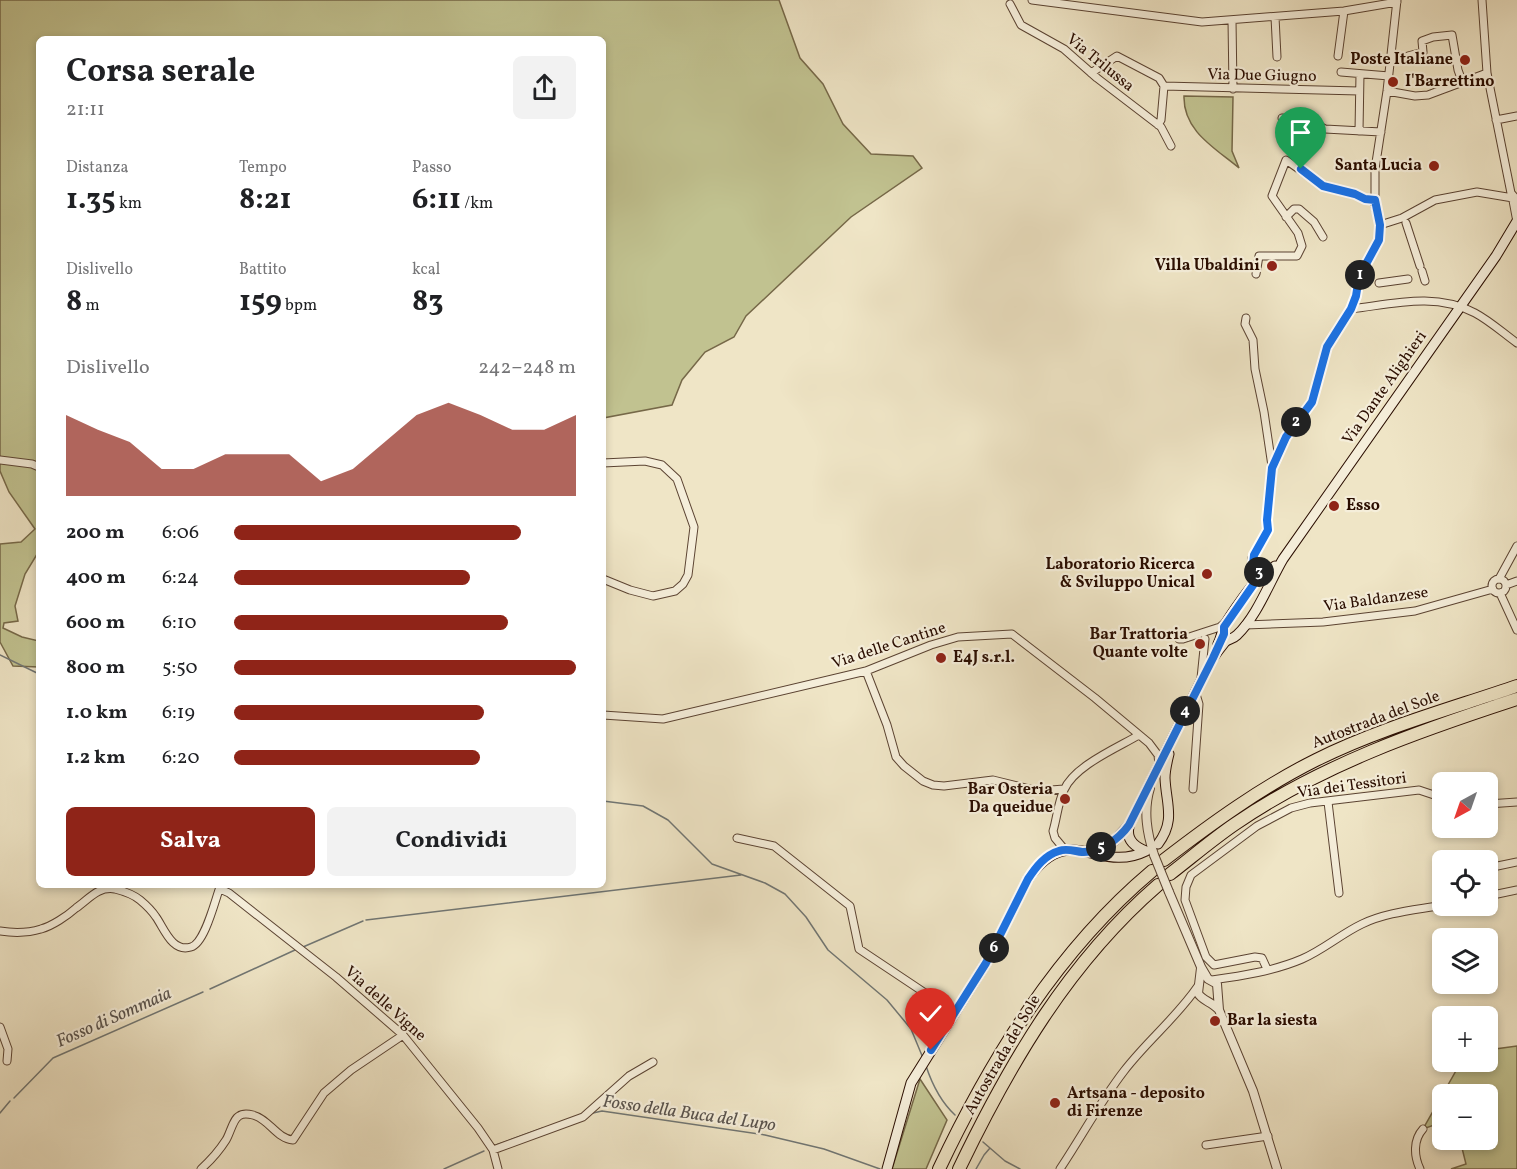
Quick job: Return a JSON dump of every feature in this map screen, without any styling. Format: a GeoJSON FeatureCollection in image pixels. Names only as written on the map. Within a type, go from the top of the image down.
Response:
{"type":"FeatureCollection","features":[{"type":"Feature","properties":{"kind":"highway","name":"Autostrada del Sole"},"geometry":{"type":"LineString","coordinates":[[1155,855],[1317,760],[1396,727],[1517,686]]}},
{"type":"Feature","properties":{"kind":"highway","name":"Autostrada del Sole"},"geometry":{"type":"LineString","coordinates":[[1170,874],[1235,824],[1315,777],[1393,742],[1487,708],[1517,700]]}},
{"type":"Feature","properties":{"kind":"highway","name":"Autostrada del Sole"},"geometry":{"type":"LineString","coordinates":[[939,1169],[967,1111],[1031,1006],[1096,926],[1152,871]]}},
{"type":"Feature","properties":{"kind":"highway","name":"Autostrada del Sole"},"geometry":{"type":"LineString","coordinates":[[959,1169],[981,1124],[1041,1017],[1069,978],[1158,885]]}},
{"type":"Feature","properties":{"kind":"main road","name":"Via Dante Alighieri"},"geometry":{"type":"LineString","coordinates":[[1157,770],[1214,656],[1228,636],[1237,635],[1244,626],[1268,589],[1279,562],[1514,231],[1517,221]]}},
{"type":"Feature","properties":{"kind":"main road","name":"Via Dante Alighieri"},"geometry":{"type":"LineString","coordinates":[[1228,636],[1223,628],[1229,618],[1256,581],[1279,562]]}},
{"type":"Feature","properties":{"kind":"main road"},"geometry":{"type":"LineString","coordinates":[[1261,579],[1266,582],[1268,589]]}},
{"type":"Feature","properties":{"kind":"main road"},"geometry":{"type":"LineString","coordinates":[[1158,844],[1169,822],[1165,777],[1172,741]]}},
{"type":"Feature","properties":{"kind":"main road"},"geometry":{"type":"LineString","coordinates":[[1085,852],[1114,841],[1129,825],[1157,770]]}},
{"type":"Feature","properties":{"kind":"main road"},"geometry":{"type":"LineString","coordinates":[[1129,825],[1128,838],[1135,846],[1155,855]]}},
{"type":"Feature","properties":{"kind":"main road"},"geometry":{"type":"LineString","coordinates":[[887,1169],[906,1095],[917,1073],[986,963],[1028,879],[1036,868],[1049,855],[1065,850],[1127,857],[1155,855]]}},
{"type":"Feature","properties":{"kind":"street"},"geometry":{"type":"LineString","coordinates":[[1032,0],[1202,22],[1344,11],[1397,1],[1376,170],[1375,200],[1380,225],[1379,240],[1359,277],[1351,309],[1327,347],[1312,402],[1286,437],[1272,468]]}},
{"type":"Feature","properties":{"kind":"street"},"geometry":{"type":"LineString","coordinates":[[1482,0],[1487,73],[1514,195],[1517,221]]}},
{"type":"Feature","properties":{"kind":"street","name":"Via Trilussa"},"geometry":{"type":"LineString","coordinates":[[1010,4],[1021,25],[1064,49],[1158,125],[1171,146]]}},
{"type":"Feature","properties":{"kind":"street"},"geometry":{"type":"LineString","coordinates":[[1338,56],[1344,11]]}},
{"type":"Feature","properties":{"kind":"street"},"geometry":{"type":"LineString","coordinates":[[1275,17],[1277,57]]}},
{"type":"Feature","properties":{"kind":"street"},"geometry":{"type":"LineString","coordinates":[[1232,20],[1233,89]]}},
{"type":"Feature","properties":{"kind":"street"},"geometry":{"type":"LineString","coordinates":[[1408,56],[1423,52],[1422,41],[1433,37],[1452,36],[1462,81]]}},
{"type":"Feature","properties":{"kind":"street"},"geometry":{"type":"LineString","coordinates":[[1091,73],[1117,56],[1159,78],[1164,86],[1161,120],[1158,125]]}},
{"type":"Feature","properties":{"kind":"street"},"geometry":{"type":"LineString","coordinates":[[1341,72],[1389,76]]}},
{"type":"Feature","properties":{"kind":"street"},"geometry":{"type":"LineString","coordinates":[[1387,91],[1415,96],[1428,95],[1487,73]]}},
{"type":"Feature","properties":{"kind":"street"},"geometry":{"type":"LineString","coordinates":[[1359,131],[1360,74]]}},
{"type":"Feature","properties":{"kind":"street","name":"Via Due Giugno"},"geometry":{"type":"LineString","coordinates":[[1164,86],[1359,91]]}},
{"type":"Feature","properties":{"kind":"street"},"geometry":{"type":"LineString","coordinates":[[1496,120],[1517,116]]}},
{"type":"Feature","properties":{"kind":"street"},"geometry":{"type":"LineString","coordinates":[[1282,118],[1312,122],[1326,129],[1381,132]]}},
{"type":"Feature","properties":{"kind":"street"},"geometry":{"type":"LineString","coordinates":[[1256,274],[1259,256],[1297,256],[1301,251],[1302,241],[1272,196],[1286,160],[1323,186],[1375,200]]}},
{"type":"Feature","properties":{"kind":"street"},"geometry":{"type":"LineString","coordinates":[[1380,225],[1405,219],[1435,200],[1477,192],[1514,195]]}},
{"type":"Feature","properties":{"kind":"street"},"geometry":{"type":"LineString","coordinates":[[1286,216],[1299,208],[1314,222],[1323,237]]}},
{"type":"Feature","properties":{"kind":"street"},"geometry":{"type":"LineString","coordinates":[[1405,219],[1425,281]]}},
{"type":"Feature","properties":{"kind":"street"},"geometry":{"type":"LineString","coordinates":[[1379,284],[1410,280]]}},
{"type":"Feature","properties":{"kind":"street"},"geometry":{"type":"LineString","coordinates":[[1351,309],[1429,300],[1474,313],[1517,343]]}},
{"type":"Feature","properties":{"kind":"street"},"geometry":{"type":"LineString","coordinates":[[1246,318],[1245,324],[1252,340],[1255,369],[1268,429],[1272,468],[1268,530],[1252,558],[1261,579]]}},
{"type":"Feature","properties":{"kind":"street"},"geometry":{"type":"LineString","coordinates":[[0,460],[36,466]]}},
{"type":"Feature","properties":{"kind":"street"},"geometry":{"type":"LineString","coordinates":[[606,463],[645,461],[662,465],[677,479],[694,527],[688,575],[675,591],[653,596],[606,580]]}},
{"type":"Feature","properties":{"kind":"street"},"geometry":{"type":"LineString","coordinates":[[1517,546],[1499,579],[1493,582],[1517,630]]}},
{"type":"Feature","properties":{"kind":"street"},"geometry":{"type":"LineString","coordinates":[[1257,570],[1279,562]]}},
{"type":"Feature","properties":{"kind":"street"},"geometry":{"type":"LineString","coordinates":[[1499,579],[1503,580],[1506,585]]}},
{"type":"Feature","properties":{"kind":"street"},"geometry":{"type":"LineString","coordinates":[[1497,591],[1505,590],[1506,585],[1517,581]]}},
{"type":"Feature","properties":{"kind":"street","name":"Via Baldanzese"},"geometry":{"type":"LineString","coordinates":[[1244,626],[1323,622],[1415,611],[1497,591]]}},
{"type":"Feature","properties":{"kind":"street"},"geometry":{"type":"LineString","coordinates":[[1253,613],[1260,624]]}},
{"type":"Feature","properties":{"kind":"street"},"geometry":{"type":"LineString","coordinates":[[1179,639],[1220,627],[1229,618]]}},
{"type":"Feature","properties":{"kind":"street"},"geometry":{"type":"LineString","coordinates":[[1199,633],[1228,636]]}},
{"type":"Feature","properties":{"kind":"street"},"geometry":{"type":"LineString","coordinates":[[1199,633],[1214,650],[1214,656]]}},
{"type":"Feature","properties":{"kind":"street","name":"Via delle Cantine"},"geometry":{"type":"LineString","coordinates":[[606,715],[663,719],[866,671],[931,645],[958,637],[1012,634],[1149,743],[1158,755],[1157,770]]}},
{"type":"Feature","properties":{"kind":"street"},"geometry":{"type":"LineString","coordinates":[[1200,680],[1205,639]]}},
{"type":"Feature","properties":{"kind":"street"},"geometry":{"type":"LineString","coordinates":[[866,671],[887,725],[896,757],[923,781],[944,786],[993,780],[1038,791],[1064,789]]}},
{"type":"Feature","properties":{"kind":"street"},"geometry":{"type":"LineString","coordinates":[[1193,789],[1199,704],[1195,691]]}},
{"type":"Feature","properties":{"kind":"street"},"geometry":{"type":"LineString","coordinates":[[1065,850],[1055,838],[1053,831],[1064,789],[1082,769],[1139,735]]}},
{"type":"Feature","properties":{"kind":"street"},"geometry":{"type":"LineString","coordinates":[[1149,743],[1161,746],[1172,741]]}},
{"type":"Feature","properties":{"kind":"street","name":"Via Dante Alighieri"},"geometry":{"type":"LineString","coordinates":[[1157,770],[1148,794],[1146,824],[1169,892],[1201,967],[1210,979]]}},
{"type":"Feature","properties":{"kind":"street","name":"Via dei Tessitori"},"geometry":{"type":"LineString","coordinates":[[1267,969],[1262,958],[1255,957],[1214,965],[1206,957],[1185,900],[1187,882],[1191,875],[1270,817],[1291,808],[1419,790],[1432,794]]}},
{"type":"Feature","properties":{"kind":"street"},"geometry":{"type":"LineString","coordinates":[[1328,802],[1340,893]]}},
{"type":"Feature","properties":{"kind":"street"},"geometry":{"type":"LineString","coordinates":[[1498,803],[1517,802]]}},
{"type":"Feature","properties":{"kind":"street"},"geometry":{"type":"LineString","coordinates":[[737,838],[774,846],[850,906],[859,949],[955,1013]]}},
{"type":"Feature","properties":{"kind":"street"},"geometry":{"type":"LineString","coordinates":[[1498,866],[1517,862]]}},
{"type":"Feature","properties":{"kind":"street"},"geometry":{"type":"LineString","coordinates":[[0,931],[9,933],[42,929],[75,909],[99,890],[109,888],[138,898],[156,917],[169,939],[178,946],[188,948],[197,944],[206,928],[220,888]]}},
{"type":"Feature","properties":{"kind":"street","name":"Via delle Vigne"},"geometry":{"type":"LineString","coordinates":[[222,888],[289,939],[403,1035],[465,1110],[493,1150],[498,1169]]}},
{"type":"Feature","properties":{"kind":"street"},"geometry":{"type":"LineString","coordinates":[[1498,894],[1517,890]]}},
{"type":"Feature","properties":{"kind":"street"},"geometry":{"type":"LineString","coordinates":[[1060,1169],[1124,1071],[1185,1003],[1198,984],[1210,979],[1230,978],[1302,959],[1363,923],[1432,906]]}},
{"type":"Feature","properties":{"kind":"street"},"geometry":{"type":"LineString","coordinates":[[1201,967],[1198,984],[1199,996],[1209,1000],[1219,1010]]}},
{"type":"Feature","properties":{"kind":"street"},"geometry":{"type":"LineString","coordinates":[[1209,1000],[1230,978]]}},
{"type":"Feature","properties":{"kind":"street"},"geometry":{"type":"LineString","coordinates":[[1210,979],[1217,984],[1219,1010],[1253,1091],[1277,1169]]}},
{"type":"Feature","properties":{"kind":"street"},"geometry":{"type":"LineString","coordinates":[[0,1027],[8,1049],[7,1061]]}},
{"type":"Feature","properties":{"kind":"street"},"geometry":{"type":"LineString","coordinates":[[201,1169],[216,1154],[226,1140],[237,1116],[242,1114],[252,1114],[261,1118],[286,1139],[293,1140],[324,1093],[351,1070],[403,1035]]}},
{"type":"Feature","properties":{"kind":"street"},"geometry":{"type":"LineString","coordinates":[[493,1150],[583,1117],[629,1076],[653,1062]]}},
{"type":"Feature","properties":{"kind":"street"},"geometry":{"type":"LineString","coordinates":[[1420,1169],[1416,1160],[1416,1144],[1423,1129]]}},
{"type":"Feature","properties":{"kind":"street"},"geometry":{"type":"LineString","coordinates":[[1206,1145],[1268,1136]]}},
{"type":"Feature","properties":{"kind":"green space"},"geometry":{"type":"Polygon","coordinates":[[[0,0],[779,0],[800,58],[823,84],[843,124],[871,154],[913,156],[922,168],[851,217],[746,316],[734,337],[705,352],[682,380],[672,405],[606,417],[606,36],[36,36],[36,556],[25,574],[15,606],[18,621],[4,623],[3,628],[22,637],[36,640],[36,667],[13,666],[0,642],[0,544],[21,542],[35,529],[9,492],[0,471],[0,0]]]}},
{"type":"Feature","properties":{"kind":"green space"},"geometry":{"type":"Polygon","coordinates":[[[1184,96],[1233,97],[1232,151],[1239,168],[1211,146],[1195,129],[1185,108],[1184,96]]]}},
{"type":"Feature","properties":{"kind":"green space"},"geometry":{"type":"Polygon","coordinates":[[[1517,1046],[1517,1169],[1451,1169],[1466,1164],[1462,1150],[1498,1150],[1498,1084],[1449,1084],[1455,1072],[1498,1072],[1498,1049],[1517,1046]]]}},
{"type":"Feature","properties":{"kind":"green space"},"geometry":{"type":"Polygon","coordinates":[[[920,1079],[947,1120],[926,1169],[892,1169],[920,1079]]]}},
{"type":"Feature","properties":{"kind":"green space"},"geometry":{"type":"Polygon","coordinates":[[[1432,1113],[1432,1126],[1423,1129],[1432,1113]]]}},
{"type":"Feature","properties":{"kind":"waterway"},"geometry":{"type":"LineString","coordinates":[[0,655],[36,673]]}},
{"type":"Feature","properties":{"kind":"waterway"},"geometry":{"type":"LineString","coordinates":[[606,801],[643,806],[668,820],[712,864],[765,883],[785,894],[806,917],[828,950],[887,1000],[911,1029],[923,1058]]}},
{"type":"Feature","properties":{"kind":"waterway","name":"Fosso di Sommaia"},"geometry":{"type":"LineString","coordinates":[[366,920],[741,875]]}},
{"type":"Feature","properties":{"kind":"waterway","name":"Fosso di Sommaia"},"geometry":{"type":"LineString","coordinates":[[303,947],[363,921]]}},
{"type":"Feature","properties":{"kind":"waterway","name":"Fosso di Sommaia"},"geometry":{"type":"LineString","coordinates":[[210,989],[295,950]]}},
{"type":"Feature","properties":{"kind":"waterway","name":"Fosso di Sommaia"},"geometry":{"type":"LineString","coordinates":[[14,1098],[53,1058],[203,992]]}},
{"type":"Feature","properties":{"kind":"waterway"},"geometry":{"type":"LineString","coordinates":[[926,1066],[945,1104],[955,1115]]}},
{"type":"Feature","properties":{"kind":"waterway","name":"Fosso di Sommaia"},"geometry":{"type":"LineString","coordinates":[[0,1113],[10,1101]]}},
{"type":"Feature","properties":{"kind":"waterway","name":"Fosso della Buca del Lupo"},"geometry":{"type":"LineString","coordinates":[[593,1113],[602,1111],[765,1135],[824,1149],[880,1169]]}},
{"type":"Feature","properties":{"kind":"waterway","name":"Fosso della Buca del Lupo"},"geometry":{"type":"LineString","coordinates":[[496,1145],[543,1128]]}},
{"type":"Feature","properties":{"kind":"waterway"},"geometry":{"type":"LineString","coordinates":[[983,1142],[1005,1161],[1020,1169]]}},
{"type":"Feature","properties":{"kind":"waterway","name":"Fosso della Buca del Lupo"},"geometry":{"type":"LineString","coordinates":[[976,1169],[990,1148]]}},
{"type":"Feature","properties":{"kind":"waterway","name":"Fosso della Buca del Lupo"},"geometry":{"type":"LineString","coordinates":[[444,1169],[484,1151]]}},
{"type":"Feature","properties":{"kind":"place","name":"Poste Italiane"},"geometry":{"type":"Point","coordinates":[1465,60]}},
{"type":"Feature","properties":{"kind":"place","name":"I'Barrettino"},"geometry":{"type":"Point","coordinates":[1393,82]}},
{"type":"Feature","properties":{"kind":"place","name":"Santa Lucia"},"geometry":{"type":"Point","coordinates":[1434,166]}},
{"type":"Feature","properties":{"kind":"place","name":"Villa Ubaldini"},"geometry":{"type":"Point","coordinates":[1272,266]}},
{"type":"Feature","properties":{"kind":"place","name":"Esso"},"geometry":{"type":"Point","coordinates":[1334,506]}},
{"type":"Feature","properties":{"kind":"place","name":"Laboratorio Ricerca & Sviluppo Unical"},"geometry":{"type":"Point","coordinates":[1207,574]}},
{"type":"Feature","properties":{"kind":"place","name":"Bar Trattoria Quante volte"},"geometry":{"type":"Point","coordinates":[1200,644]}},
{"type":"Feature","properties":{"kind":"place","name":"E4J s.r.l."},"geometry":{"type":"Point","coordinates":[941,658]}},
{"type":"Feature","properties":{"kind":"place","name":"Bar Osteria Da queidue"},"geometry":{"type":"Point","coordinates":[1065,799]}},
{"type":"Feature","properties":{"kind":"place","name":"Bar la siesta"},"geometry":{"type":"Point","coordinates":[1215,1021]}},
{"type":"Feature","properties":{"kind":"place","name":"Artsana - deposito di Firenze"},"geometry":{"type":"Point","coordinates":[1055,1103]}},
{"type":"Feature","properties":{"kind":"route"},"geometry":{"type":"LineString","coordinates":[[931,1050],[986,963],[1028,879],[1036,868],[1049,855],[1060,850],[1085,852],[1096,849],[1114,841],[1125,831],[1213,658],[1224,634],[1224,627],[1256,581],[1261,579],[1252,558],[1268,530],[1272,468],[1286,437],[1312,402],[1327,347],[1351,309],[1359,277],[1379,240],[1380,225],[1375,200],[1323,186],[1301,169]]}}]}
